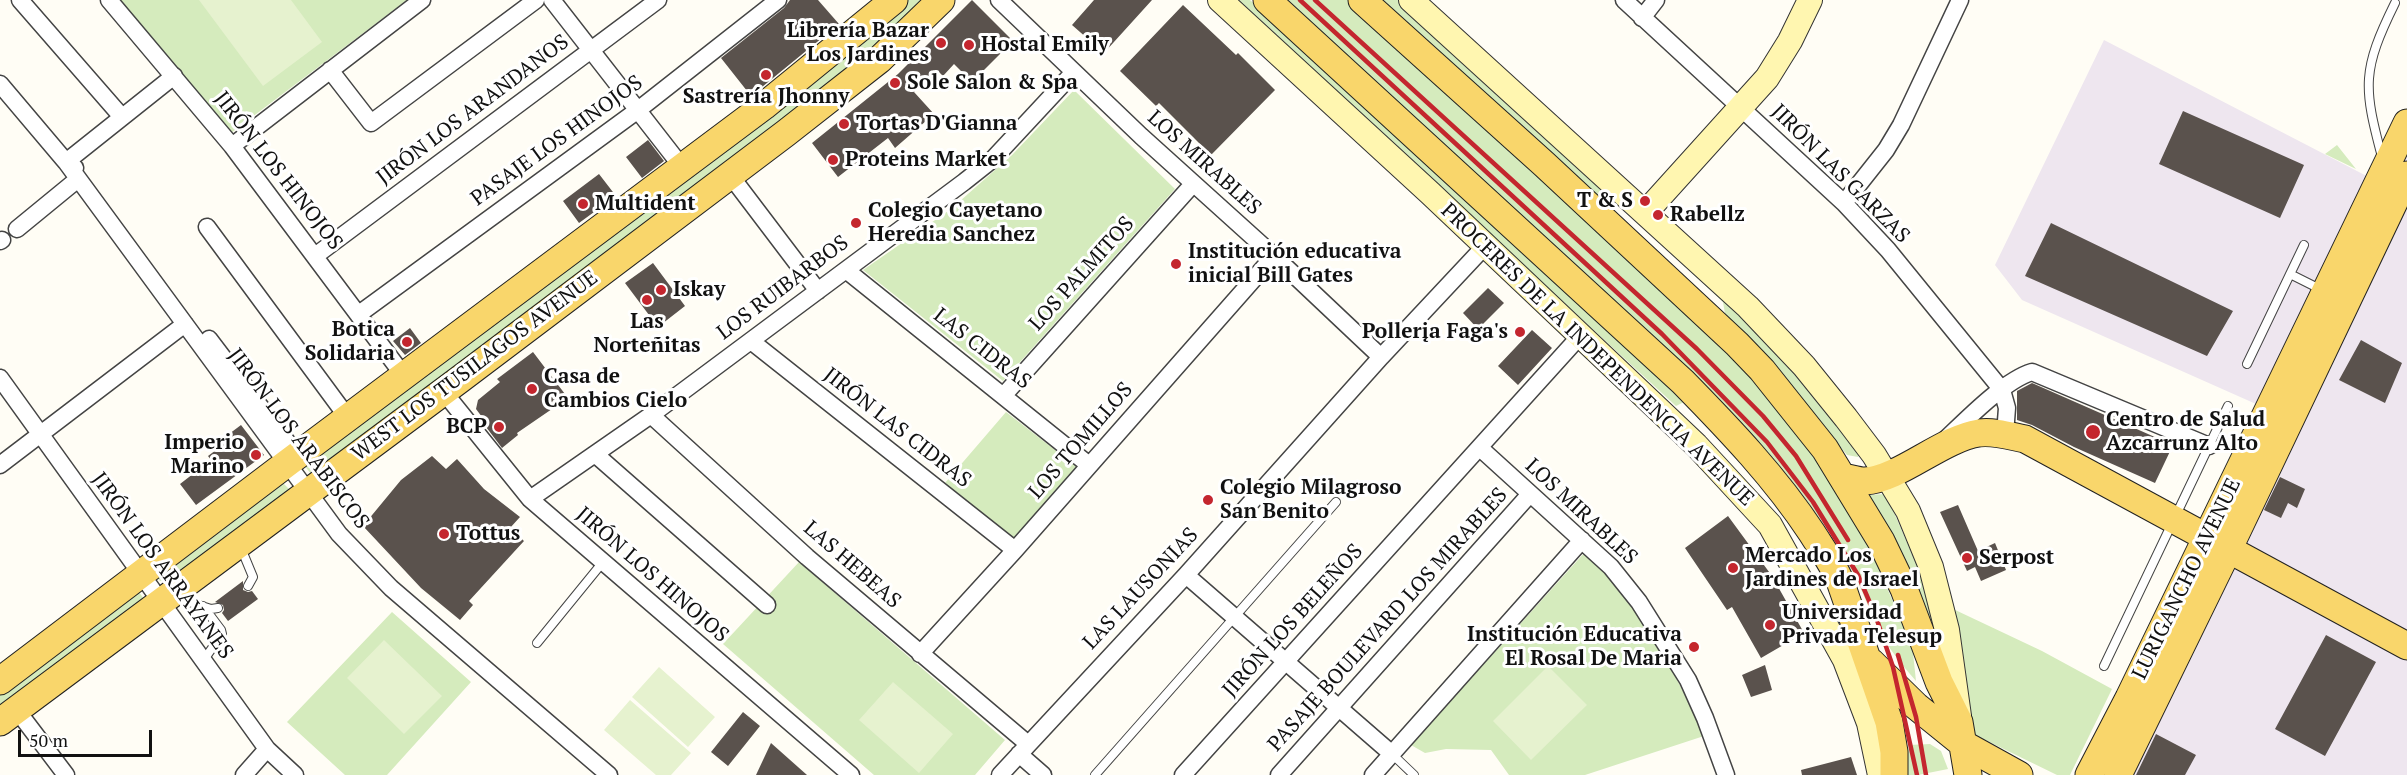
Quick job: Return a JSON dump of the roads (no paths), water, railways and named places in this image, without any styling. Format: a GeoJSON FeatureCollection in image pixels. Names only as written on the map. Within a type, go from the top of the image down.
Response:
{"type":"FeatureCollection","features":[{"type":"Feature","properties":{"kind":"main road","name":"WEST LOS TUSILAGOS AVENUE"},"geometry":{"type":"LineString","coordinates":[[0,681],[764,106],[894,0]]}},
{"type":"Feature","properties":{"kind":"main road","name":"WEST LOS TUSILAGOS AVENUE"},"geometry":{"type":"LineString","coordinates":[[8,716],[730,175],[879,60],[941,0]]}},
{"type":"Feature","properties":{"kind":"main road","name":"PROCERES DE LA INDEPENDENCIA AVENUE"},"geometry":{"type":"LineString","coordinates":[[1220,0],[1696,445],[1770,525],[1845,660],[1869,723],[1880,775]]}},
{"type":"Feature","properties":{"kind":"main road","name":"PROCERES DE LA INDEPENDENCIA AVENUE"},"geometry":{"type":"LineString","coordinates":[[1267,0],[1600,305],[1736,435],[1796,509],[1832,564],[1842,584],[1888,722],[1894,752],[1894,775]]}},
{"type":"Feature","properties":{"kind":"main road"},"geometry":{"type":"LineString","coordinates":[[1362,0],[1544,164],[1737,344],[1794,409],[1843,477],[1895,567],[1936,675],[1961,733]]}},
{"type":"Feature","properties":{"kind":"main road"},"geometry":{"type":"LineString","coordinates":[[1646,212],[1767,78],[1790,41],[1810,0]]}},
{"type":"Feature","properties":{"kind":"main road"},"geometry":{"type":"LineString","coordinates":[[1415,1],[1748,307],[1783,343],[1846,418],[1908,511],[1931,567],[1947,630],[1968,775]]}},
{"type":"Feature","properties":{"kind":"main road","name":"LURIGANCHO AVENUE"},"geometry":{"type":"LineString","coordinates":[[2089,775],[2217,544],[2396,171],[2407,123]]}},
{"type":"Feature","properties":{"kind":"main road","name":"LURIGANCHO AVENUE"},"geometry":{"type":"LineString","coordinates":[[2118,775],[2325,291],[2396,171]]}},
{"type":"Feature","properties":{"kind":"main road"},"geometry":{"type":"LineString","coordinates":[[1843,477],[1865,481],[1886,475],[1959,438],[1982,432],[2025,439],[2407,646]]}},
{"type":"Feature","properties":{"kind":"main road"},"geometry":{"type":"LineString","coordinates":[[1770,525],[1804,565],[1868,659],[1916,706],[1961,733],[2019,775]]}},
{"type":"Feature","properties":{"kind":"street"},"geometry":{"type":"LineString","coordinates":[[20,0],[122,117]]}},
{"type":"Feature","properties":{"kind":"street","name":"JIRÓN LOS HINOJOS"},"geometry":{"type":"LineString","coordinates":[[109,0],[232,146],[404,376]]}},
{"type":"Feature","properties":{"kind":"street"},"geometry":{"type":"LineString","coordinates":[[232,146],[422,0]]}},
{"type":"Feature","properties":{"kind":"street"},"geometry":{"type":"LineString","coordinates":[[330,70],[370,123],[536,0]]}},
{"type":"Feature","properties":{"kind":"street"},"geometry":{"type":"LineString","coordinates":[[552,0],[682,167]]}},
{"type":"Feature","properties":{"kind":"street","name":"JIRÓN LOS ARANDANOS"},"geometry":{"type":"LineString","coordinates":[[315,256],[658,0]]}},
{"type":"Feature","properties":{"kind":"street","name":"PASAJE LOS HINOJOS"},"geometry":{"type":"LineString","coordinates":[[359,314],[638,110],[778,0]]}},
{"type":"Feature","properties":{"kind":"street","name":"LOS MIRABLES"},"geometry":{"type":"LineString","coordinates":[[999,0],[1193,184],[1274,256],[1381,357]]}},
{"type":"Feature","properties":{"kind":"street","name":"JIRÓN LAS GARZAS"},"geometry":{"type":"LineString","coordinates":[[1624,0],[1844,203],[1888,250],[2002,390]]}},
{"type":"Feature","properties":{"kind":"street"},"geometry":{"type":"LineString","coordinates":[[1642,18],[1656,0]]}},
{"type":"Feature","properties":{"kind":"street"},"geometry":{"type":"LineString","coordinates":[[1844,203],[1886,150],[1901,125],[1960,0]]}},
{"type":"Feature","properties":{"kind":"street","name":"LOS RUIBARBOS"},"geometry":{"type":"LineString","coordinates":[[530,499],[651,415],[964,182],[993,159],[1074,72]]}},
{"type":"Feature","properties":{"kind":"street"},"geometry":{"type":"LineString","coordinates":[[174,76],[66,162],[84,173],[291,460]]}},
{"type":"Feature","properties":{"kind":"street","name":"JIRÓN LOS ARABISCOS"},"geometry":{"type":"LineString","coordinates":[[0,84],[66,162],[185,324],[291,460],[307,492],[339,534],[391,588],[609,775]]}},
{"type":"Feature","properties":{"kind":"street"},"geometry":{"type":"LineString","coordinates":[[730,175],[818,291]]}},
{"type":"Feature","properties":{"kind":"street"},"geometry":{"type":"LineString","coordinates":[[17,229],[78,179]]}},
{"type":"Feature","properties":{"kind":"street","name":"LOS PALMITOS"},"geometry":{"type":"LineString","coordinates":[[1004,395],[1193,184]]}},
{"type":"Feature","properties":{"kind":"street"},"geometry":{"type":"LineString","coordinates":[[207,228],[348,418]]}},
{"type":"Feature","properties":{"kind":"street","name":"LAS LAUSONIAS"},"geometry":{"type":"LineString","coordinates":[[1000,775],[1186,575],[1381,357],[1485,246]]}},
{"type":"Feature","properties":{"kind":"street","name":"LOS TOMILLOS"},"geometry":{"type":"LineString","coordinates":[[920,654],[1015,550],[1274,256]]}},
{"type":"Feature","properties":{"kind":"street","name":"LAS CIDRAS"},"geometry":{"type":"LineString","coordinates":[[846,270],[1089,465]]}},
{"type":"Feature","properties":{"kind":"street"},"geometry":{"type":"LineString","coordinates":[[0,465],[185,324]]}},
{"type":"Feature","properties":{"kind":"street","name":"JIRÓN LOS BELEÑOS"},"geometry":{"type":"LineString","coordinates":[[1183,775],[1580,336]]}},
{"type":"Feature","properties":{"kind":"street","name":"JIRÓN LAS CIDRAS"},"geometry":{"type":"LineString","coordinates":[[750,341],[1015,550]]}},
{"type":"Feature","properties":{"kind":"street"},"geometry":{"type":"LineString","coordinates":[[1932,452],[2002,390],[2021,376],[2036,372],[2209,446]]}},
{"type":"Feature","properties":{"kind":"street","name":"JIRÓN LOS ARRAYANES"},"geometry":{"type":"LineString","coordinates":[[0,378],[141,574],[164,599],[203,661],[267,749],[295,775]]}},
{"type":"Feature","properties":{"kind":"street"},"geometry":{"type":"LineString","coordinates":[[2002,390],[2007,408],[2005,434]]}},
{"type":"Feature","properties":{"kind":"street","name":"JIRÓN LOS HINOJOS"},"geometry":{"type":"LineString","coordinates":[[443,391],[530,499],[851,775]]}},
{"type":"Feature","properties":{"kind":"street","name":"LAS HEBEAS"},"geometry":{"type":"LineString","coordinates":[[651,415],[920,654],[1023,749],[1042,775]]}},
{"type":"Feature","properties":{"kind":"street","name":"LOS MIRABLES"},"geometry":{"type":"LineString","coordinates":[[1480,448],[1611,567],[1665,640],[1688,680],[1726,775]]}},
{"type":"Feature","properties":{"kind":"street"},"geometry":{"type":"LineString","coordinates":[[595,454],[767,605]]}},
{"type":"Feature","properties":{"kind":"street","name":"PASAJE BOULEVARD LOS MIRABLES"},"geometry":{"type":"LineString","coordinates":[[1280,775],[1530,494]]}},
{"type":"Feature","properties":{"kind":"street"},"geometry":{"type":"LineString","coordinates":[[1373,775],[1582,540]]}},
{"type":"Feature","properties":{"kind":"street"},"geometry":{"type":"LineString","coordinates":[[1186,575],[1392,754]]}},
{"type":"Feature","properties":{"kind":"street"},"geometry":{"type":"LineString","coordinates":[[8,716],[66,775]]}},
{"type":"Feature","properties":{"kind":"street"},"geometry":{"type":"LineString","coordinates":[[244,775],[267,749]]}},
{"type":"Feature","properties":{"kind":"lane"},"geometry":{"type":"LineString","coordinates":[[2395,3],[2378,40],[2368,74],[2371,118],[2396,171]]}},
{"type":"Feature","properties":{"kind":"lane"},"geometry":{"type":"LineString","coordinates":[[2247,364],[2304,245]]}},
{"type":"Feature","properties":{"kind":"lane"},"geometry":{"type":"LineString","coordinates":[[2290,274],[2325,291]]}},
{"type":"Feature","properties":{"kind":"lane"},"geometry":{"type":"LineString","coordinates":[[2104,666],[2228,406]]}},
{"type":"Feature","properties":{"kind":"lane"},"geometry":{"type":"LineString","coordinates":[[1095,775],[1336,502]]}},
{"type":"Feature","properties":{"kind":"lane"},"geometry":{"type":"LineString","coordinates":[[239,543],[253,577],[248,586]]}},
{"type":"Feature","properties":{"kind":"lane"},"geometry":{"type":"LineString","coordinates":[[537,643],[603,562]]}},
{"type":"Feature","properties":{"kind":"lane"},"geometry":{"type":"LineString","coordinates":[[164,599],[218,608]]}},
{"type":"Feature","properties":{"kind":"lane"},"geometry":{"type":"LineString","coordinates":[[203,606],[222,634],[203,661]]}},
{"type":"Feature","properties":{"kind":"lane"},"geometry":{"type":"LineString","coordinates":[[1392,754],[1413,775]]}},
{"type":"Feature","properties":{"kind":"railway"},"geometry":{"type":"LineString","coordinates":[[1300,0],[1662,334],[1767,442],[1813,502],[1858,575],[1876,617],[1893,667],[1917,775]]}},
{"type":"Feature","properties":{"kind":"railway"},"geometry":{"type":"LineString","coordinates":[[1315,0],[1697,349],[1763,416],[1796,456],[1848,540]]}},
{"type":"Feature","properties":{"kind":"railway"},"geometry":{"type":"LineString","coordinates":[[1898,655],[1916,717],[1926,775]]}},
{"type":"Feature","properties":{"kind":"place","name":"Librería Bazar Los Jardines"},"geometry":{"type":"Point","coordinates":[941,43]}},
{"type":"Feature","properties":{"kind":"place","name":"Hostal Emily"},"geometry":{"type":"Point","coordinates":[969,45]}},
{"type":"Feature","properties":{"kind":"place","name":"Sastrería Jhonny"},"geometry":{"type":"Point","coordinates":[766,75]}},
{"type":"Feature","properties":{"kind":"place","name":"Sole Salon & Spa"},"geometry":{"type":"Point","coordinates":[895,83]}},
{"type":"Feature","properties":{"kind":"place","name":"Tortas D'Gianna"},"geometry":{"type":"Point","coordinates":[844,124]}},
{"type":"Feature","properties":{"kind":"place","name":"Proteins Market"},"geometry":{"type":"Point","coordinates":[833,160]}},
{"type":"Feature","properties":{"kind":"place","name":"T & S"},"geometry":{"type":"Point","coordinates":[1645,201]}},
{"type":"Feature","properties":{"kind":"place","name":"Multident"},"geometry":{"type":"Point","coordinates":[583,204]}},
{"type":"Feature","properties":{"kind":"place","name":"Rabellz"},"geometry":{"type":"Point","coordinates":[1658,215]}},
{"type":"Feature","properties":{"kind":"place","name":"Colegio Cayetano Heredia Sanchez"},"geometry":{"type":"Point","coordinates":[856,223]}},
{"type":"Feature","properties":{"kind":"place","name":"Institución educativa inicial Bill Gates"},"geometry":{"type":"Point","coordinates":[1176,264]}},
{"type":"Feature","properties":{"kind":"place","name":"Iskay"},"geometry":{"type":"Point","coordinates":[661,290]}},
{"type":"Feature","properties":{"kind":"place","name":"Las Norteñitas"},"geometry":{"type":"Point","coordinates":[647,300]}},
{"type":"Feature","properties":{"kind":"place","name":"Pollerįa Faga's"},"geometry":{"type":"Point","coordinates":[1520,332]}},
{"type":"Feature","properties":{"kind":"place","name":"Botica Solidaria"},"geometry":{"type":"Point","coordinates":[407,342]}},
{"type":"Feature","properties":{"kind":"place","name":"Casa de Cambios Cielo"},"geometry":{"type":"Point","coordinates":[532,389]}},
{"type":"Feature","properties":{"kind":"place","name":"BCP"},"geometry":{"type":"Point","coordinates":[499,427]}},
{"type":"Feature","properties":{"kind":"place","name":"Centro de Salud Azcarrunz Alto"},"geometry":{"type":"Point","coordinates":[2093,432]}},
{"type":"Feature","properties":{"kind":"place","name":"Imperio Marino"},"geometry":{"type":"Point","coordinates":[256,455]}},
{"type":"Feature","properties":{"kind":"place","name":"Colegio Milagroso San Benito"},"geometry":{"type":"Point","coordinates":[1208,500]}},
{"type":"Feature","properties":{"kind":"place","name":"Tottus"},"geometry":{"type":"Point","coordinates":[444,534]}},
{"type":"Feature","properties":{"kind":"place","name":"Serpost"},"geometry":{"type":"Point","coordinates":[1967,558]}},
{"type":"Feature","properties":{"kind":"place","name":"Mercado Los Jardines de Israel"},"geometry":{"type":"Point","coordinates":[1733,568]}},
{"type":"Feature","properties":{"kind":"place","name":"Universidad Privada Telesup"},"geometry":{"type":"Point","coordinates":[1770,625]}},
{"type":"Feature","properties":{"kind":"place","name":"Institución Educativa El Rosal De Maria"},"geometry":{"type":"Point","coordinates":[1694,647]}}]}
